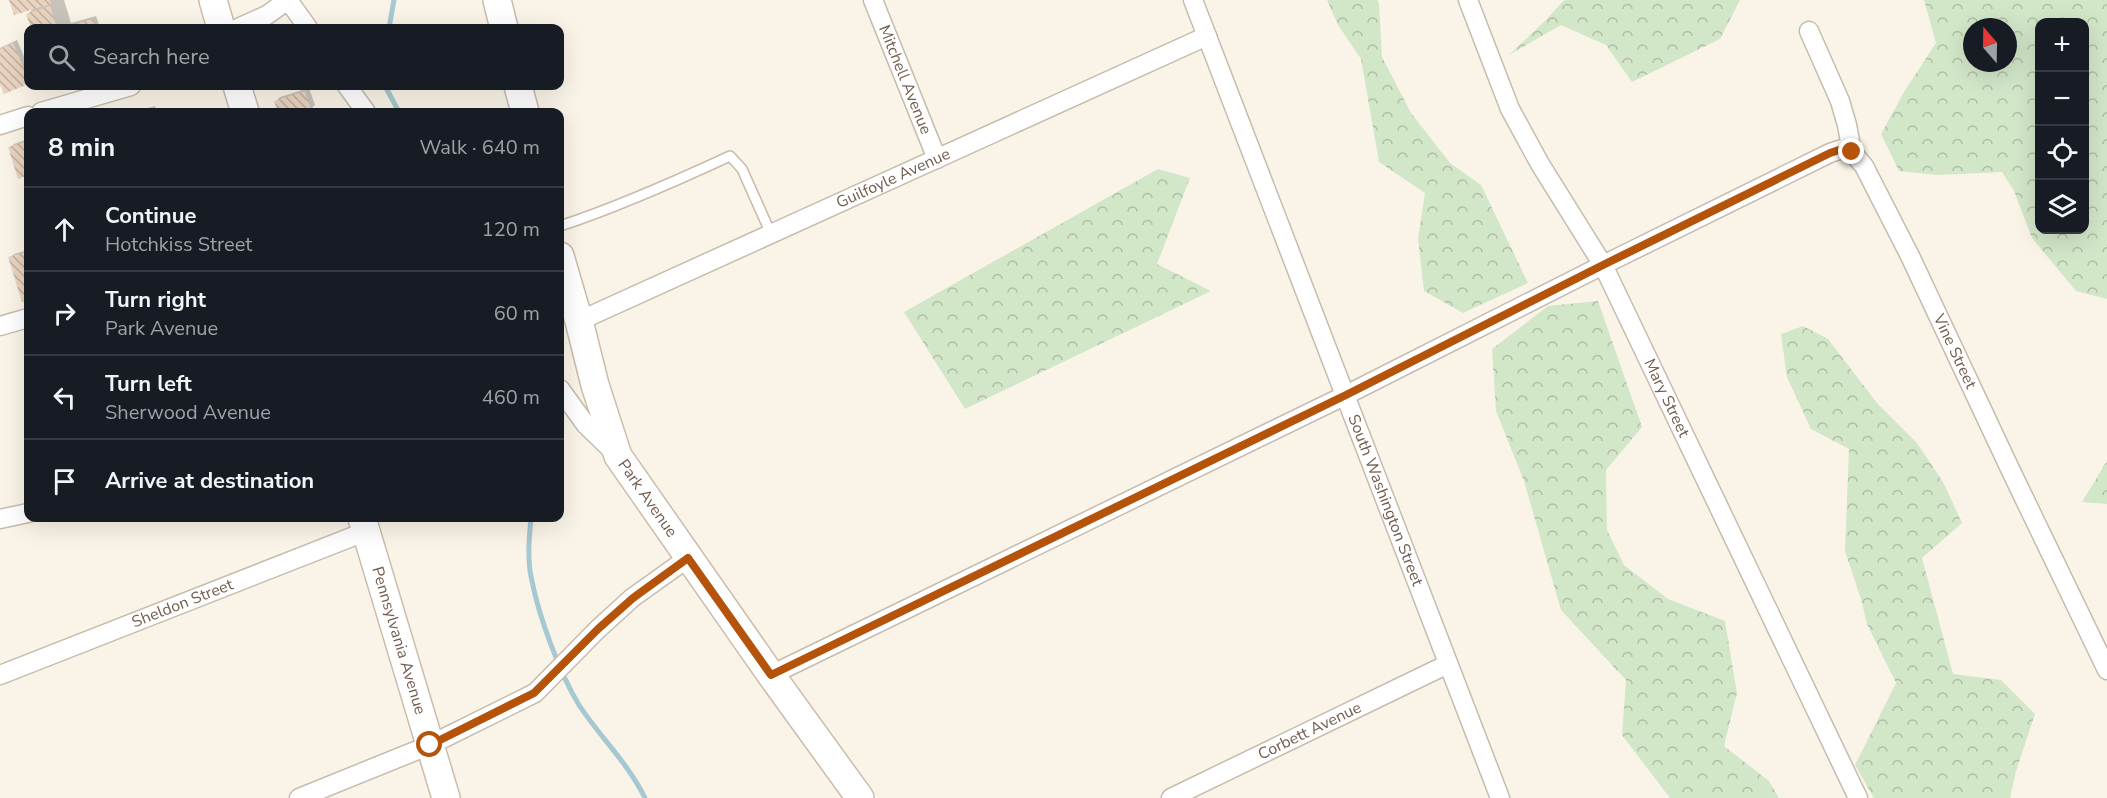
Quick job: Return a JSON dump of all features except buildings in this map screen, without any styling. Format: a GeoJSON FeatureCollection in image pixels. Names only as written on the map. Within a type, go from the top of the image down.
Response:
{"type":"FeatureCollection","features":[{"type":"Feature","properties":{"kind":"street"},"geometry":{"type":"LineString","coordinates":[[213,0],[220,24]]}},
{"type":"Feature","properties":{"kind":"street"},"geometry":{"type":"LineString","coordinates":[[247,24],[267,15],[288,0],[305,24]]}},
{"type":"Feature","properties":{"kind":"street"},"geometry":{"type":"LineString","coordinates":[[497,0],[503,24]]}},
{"type":"Feature","properties":{"kind":"street","name":"Mitchell Avenue"},"geometry":{"type":"LineString","coordinates":[[873,0],[937,159]]}},
{"type":"Feature","properties":{"kind":"street","name":"South Washington Street"},"geometry":{"type":"LineString","coordinates":[[1193,0],[1500,798]]}},
{"type":"Feature","properties":{"kind":"street","name":"Mary Street"},"geometry":{"type":"LineString","coordinates":[[1468,0],[1510,109],[1540,164],[1603,265],[1858,798]]}},
{"type":"Feature","properties":{"kind":"street","name":"Vine Street"},"geometry":{"type":"LineString","coordinates":[[1809,31],[1840,101],[1852,152],[1864,166],[1910,256],[2011,471],[2101,641],[2107,670]]}},
{"type":"Feature","properties":{"kind":"street","name":"Guilfoyle Avenue"},"geometry":{"type":"LineString","coordinates":[[579,321],[1207,36]]}},
{"type":"Feature","properties":{"kind":"street"},"geometry":{"type":"LineString","coordinates":[[55,108],[117,90]]}},
{"type":"Feature","properties":{"kind":"street"},"geometry":{"type":"LineString","coordinates":[[238,90],[244,108]]}},
{"type":"Feature","properties":{"kind":"street"},"geometry":{"type":"LineString","coordinates":[[350,90],[363,108]]}},
{"type":"Feature","properties":{"kind":"street"},"geometry":{"type":"LineString","coordinates":[[519,90],[524,108]]}},
{"type":"Feature","properties":{"kind":"street"},"geometry":{"type":"LineString","coordinates":[[0,125],[24,117]]}},
{"type":"Feature","properties":{"kind":"street"},"geometry":{"type":"LineString","coordinates":[[771,675],[1346,395],[1830,153],[1842,149],[1852,152]]}},
{"type":"Feature","properties":{"kind":"street","name":"Park Avenue"},"geometry":{"type":"LineString","coordinates":[[564,270],[595,386],[618,456],[860,798]]}},
{"type":"Feature","properties":{"kind":"street"},"geometry":{"type":"LineString","coordinates":[[0,326],[24,319]]}},
{"type":"Feature","properties":{"kind":"street"},"geometry":{"type":"LineString","coordinates":[[564,395],[586,425],[618,456]]}},
{"type":"Feature","properties":{"kind":"street"},"geometry":{"type":"LineString","coordinates":[[0,519],[24,514]]}},
{"type":"Feature","properties":{"kind":"street","name":"Sheldon Street"},"geometry":{"type":"LineString","coordinates":[[0,675],[364,524]]}},
{"type":"Feature","properties":{"kind":"street","name":"Pennsylvania Avenue"},"geometry":{"type":"LineString","coordinates":[[364,524],[446,798]]}},
{"type":"Feature","properties":{"kind":"street"},"geometry":{"type":"LineString","coordinates":[[299,798],[430,745],[534,693],[633,598],[688,558]]}},
{"type":"Feature","properties":{"kind":"street","name":"Corbett Avenue"},"geometry":{"type":"LineString","coordinates":[[1171,798],[1448,664]]}},
{"type":"Feature","properties":{"kind":"lane"},"geometry":{"type":"LineString","coordinates":[[564,225],[644,195],[730,156],[742,169],[771,234]]}},
{"type":"Feature","properties":{"kind":"green space"},"geometry":{"type":"Polygon","coordinates":[[[1327,0],[1377,0],[1382,57],[1411,113],[1450,163],[1481,185],[1528,283],[1463,313],[1424,291],[1418,239],[1425,193],[1379,162],[1361,59],[1338,25],[1327,0]]]}},
{"type":"Feature","properties":{"kind":"green space"},"geometry":{"type":"Polygon","coordinates":[[[1564,0],[1740,0],[1720,39],[1632,82],[1606,45],[1561,25],[1509,55],[1564,0]]]}},
{"type":"Feature","properties":{"kind":"green space"},"geometry":{"type":"Polygon","coordinates":[[[1924,0],[2107,0],[2107,299],[2076,291],[2032,238],[2014,191],[2002,172],[1937,175],[1899,171],[1881,134],[1904,92],[1936,43],[1924,0]]]}},
{"type":"Feature","properties":{"kind":"green space"},"geometry":{"type":"Polygon","coordinates":[[[1158,169],[1190,178],[1157,264],[1211,291],[965,409],[904,312],[1158,169]]]}},
{"type":"Feature","properties":{"kind":"green space"},"geometry":{"type":"Polygon","coordinates":[[[1598,301],[1642,427],[1606,470],[1607,530],[1624,565],[1668,599],[1725,621],[1737,693],[1724,746],[1769,781],[1779,798],[1670,798],[1622,735],[1626,680],[1561,610],[1524,481],[1496,411],[1492,349],[1548,306],[1598,301]]]}},
{"type":"Feature","properties":{"kind":"green space"},"geometry":{"type":"Polygon","coordinates":[[[1803,326],[1828,339],[1877,403],[1917,443],[1943,482],[1962,523],[1922,558],[1953,674],[2001,680],[2035,714],[2016,771],[2010,798],[1874,798],[1855,765],[1896,683],[1867,624],[1845,551],[1849,449],[1811,429],[1787,377],[1781,334],[1803,326]]]}},
{"type":"Feature","properties":{"kind":"green space"},"geometry":{"type":"Polygon","coordinates":[[[2107,461],[2107,504],[2082,502],[2107,461]]]}},
{"type":"Feature","properties":{"kind":"waterway"},"geometry":{"type":"LineString","coordinates":[[390,24],[394,0]]}},
{"type":"Feature","properties":{"kind":"waterway"},"geometry":{"type":"LineString","coordinates":[[387,90],[397,108]]}},
{"type":"Feature","properties":{"kind":"waterway"},"geometry":{"type":"LineString","coordinates":[[531,522],[530,573],[540,611],[558,662],[579,705],[630,773],[645,798]]}},
{"type":"Feature","properties":{"kind":"route"},"geometry":{"type":"LineString","coordinates":[[430,745],[534,693],[598,629],[633,598],[688,558],[771,675],[1346,395],[1830,153],[1842,149],[1852,152]]}}]}
